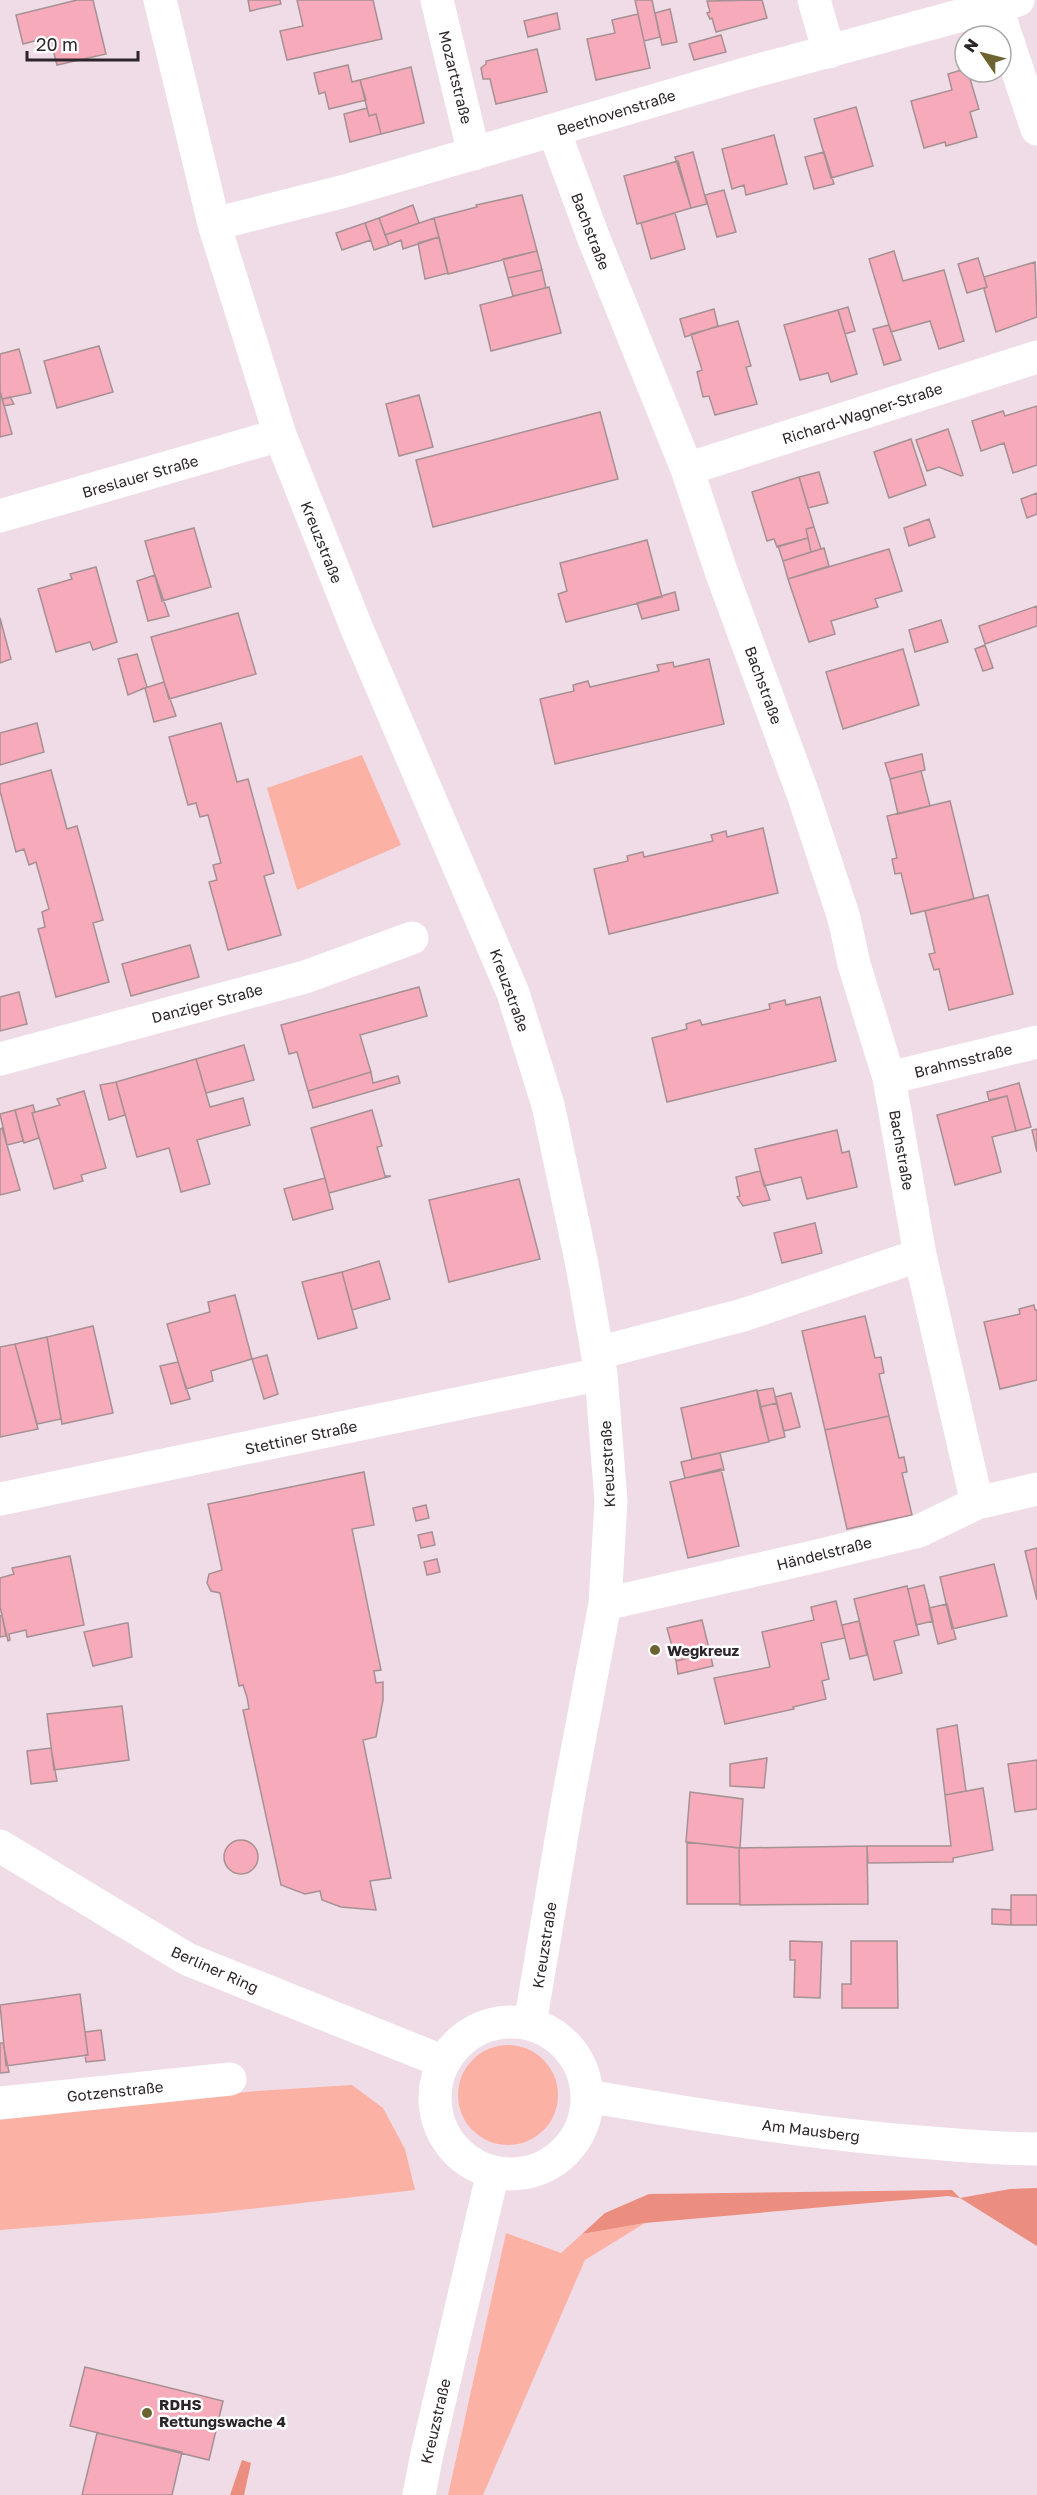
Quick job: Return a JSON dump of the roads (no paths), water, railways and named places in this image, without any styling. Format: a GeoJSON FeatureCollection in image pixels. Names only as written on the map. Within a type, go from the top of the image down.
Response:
{"type":"FeatureCollection","features":[{"type":"Feature","properties":{"kind":"street","name":"Kreuzstraße"},"geometry":{"type":"LineString","coordinates":[[160,0],[214,224],[280,435],[357,629],[513,993],[548,1105],[572,1209],[599,1364],[611,1501],[605,1604],[568,1799],[530,2024]]}},
{"type":"Feature","properties":{"kind":"street","name":"Mozartstraße"},"geometry":{"type":"LineString","coordinates":[[437,0],[474,154]]}},
{"type":"Feature","properties":{"kind":"street"},"geometry":{"type":"LineString","coordinates":[[814,0],[829,52]]}},
{"type":"Feature","properties":{"kind":"street","name":"Beethovenstraße"},"geometry":{"type":"LineString","coordinates":[[214,224],[345,191],[747,73],[1007,3]]}},
{"type":"Feature","properties":{"kind":"street"},"geometry":{"type":"LineString","coordinates":[[1007,3],[1037,129]]}},
{"type":"Feature","properties":{"kind":"street","name":"Bachstraße"},"geometry":{"type":"LineString","coordinates":[[554,131],[594,239],[687,469],[721,571],[803,794],[844,918],[854,964],[889,1078],[921,1255],[977,1503]]}},
{"type":"Feature","properties":{"kind":"street","name":"Richard-Wagner-Straße"},"geometry":{"type":"LineString","coordinates":[[687,469],[1037,357]]}},
{"type":"Feature","properties":{"kind":"street","name":"Breslauer Straße"},"geometry":{"type":"LineString","coordinates":[[0,516],[280,435]]}},
{"type":"Feature","properties":{"kind":"street","name":"Danziger Straße"},"geometry":{"type":"LineString","coordinates":[[0,1059],[304,977],[412,938]]}},
{"type":"Feature","properties":{"kind":"street","name":"Brahmsstraße"},"geometry":{"type":"LineString","coordinates":[[889,1078],[1037,1042]]}},
{"type":"Feature","properties":{"kind":"street"},"geometry":{"type":"LineString","coordinates":[[599,1364],[921,1255]]}},
{"type":"Feature","properties":{"kind":"street","name":"Stettiner Straße"},"geometry":{"type":"LineString","coordinates":[[0,1499],[599,1364]]}},
{"type":"Feature","properties":{"kind":"street","name":"Händelstraße"},"geometry":{"type":"LineString","coordinates":[[605,1604],[919,1530],[977,1503],[1037,1489]]}},
{"type":"Feature","properties":{"kind":"street","name":"Berliner Ring"},"geometry":{"type":"LineString","coordinates":[[0,1846],[187,1959],[444,2062]]}},
{"type":"Feature","properties":{"kind":"street"},"geometry":{"type":"LineString","coordinates":[[505,2022],[530,2024],[553,2034],[571,2050],[583,2072],[587,2096],[585,2119],[575,2140],[559,2158],[539,2169],[516,2174],[493,2172],[472,2163],[454,2148],[442,2129],[435,2106],[436,2084],[444,2062],[460,2042],[481,2028],[505,2022]]}},
{"type":"Feature","properties":{"kind":"street","name":"Gotzenstraße"},"geometry":{"type":"LineString","coordinates":[[0,2103],[230,2079]]}},
{"type":"Feature","properties":{"kind":"street","name":"Am Mausberg"},"geometry":{"type":"LineString","coordinates":[[587,2096],[852,2136],[1002,2149],[1037,2149]]}},
{"type":"Feature","properties":{"kind":"street","name":"Kreuzstraße"},"geometry":{"type":"LineString","coordinates":[[419,2495],[493,2172]]}},
{"type":"Feature","properties":{"kind":"place","name":"Wegkreuz"},"geometry":{"type":"Point","coordinates":[655,1650]}},
{"type":"Feature","properties":{"kind":"place","name":"RDHS Rettungswache 4"},"geometry":{"type":"Point","coordinates":[147,2413]}}]}
